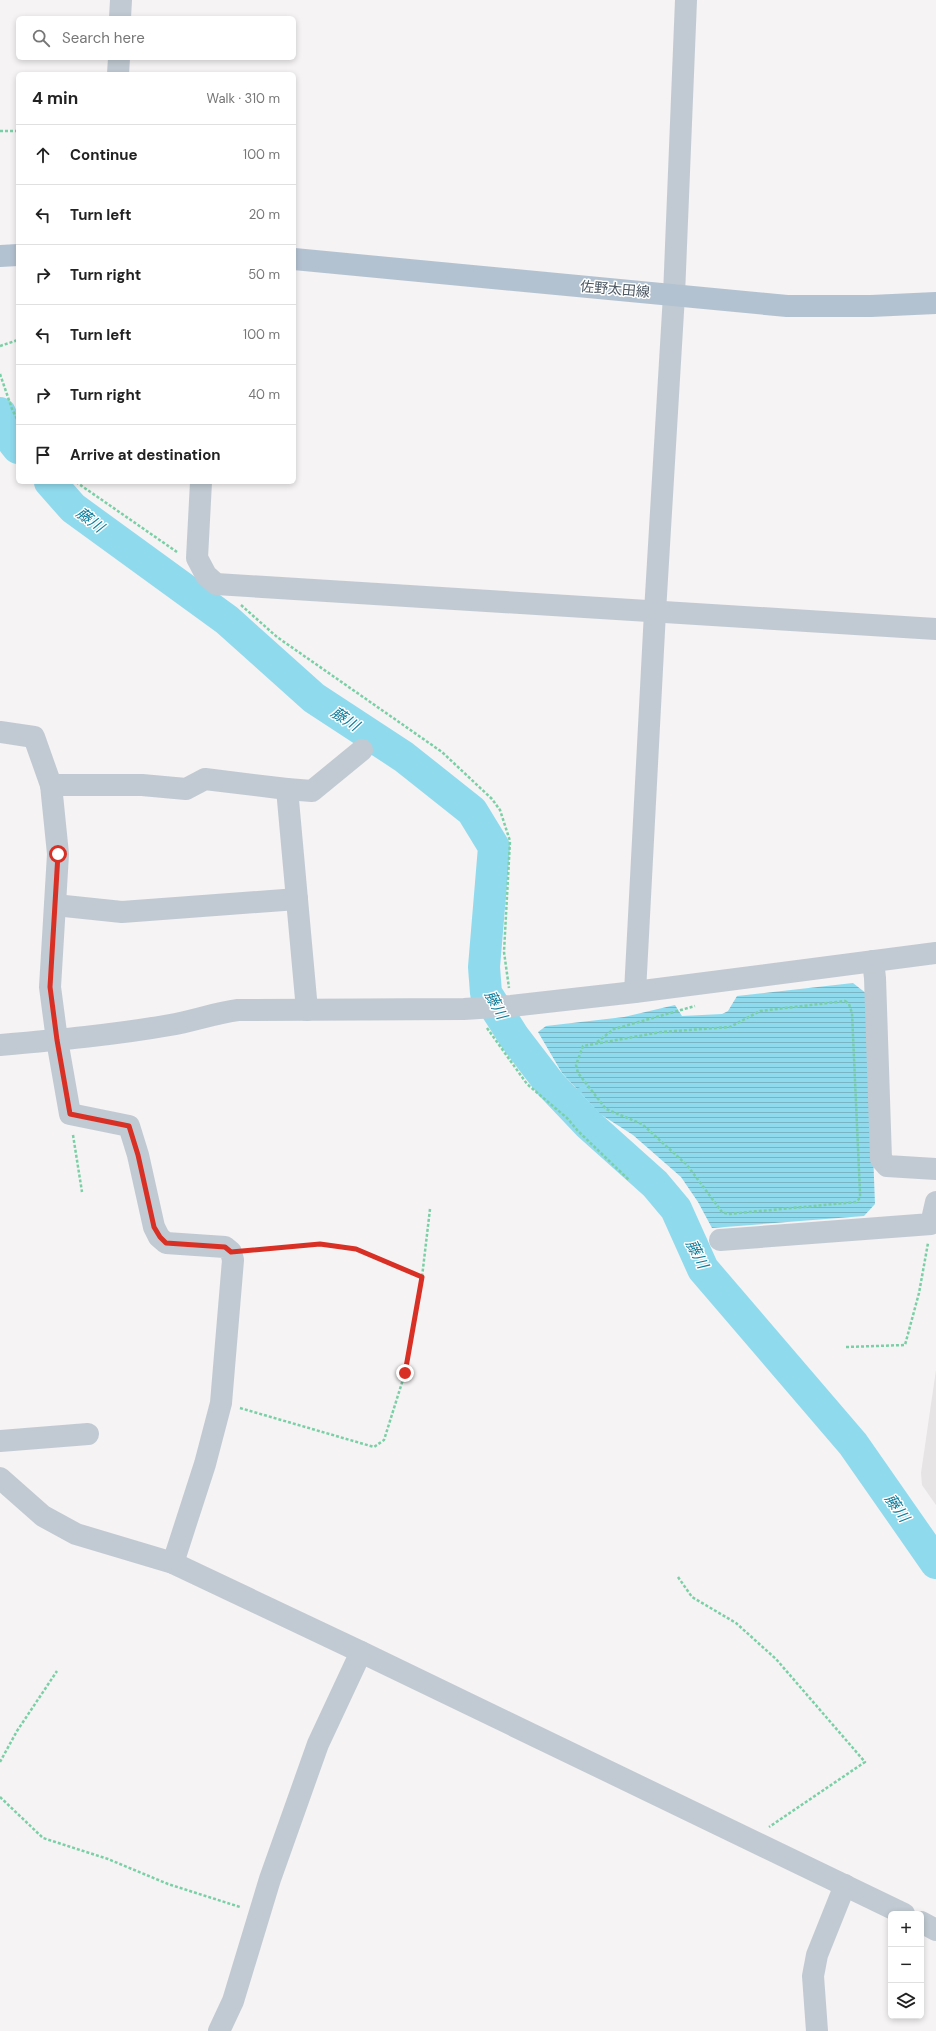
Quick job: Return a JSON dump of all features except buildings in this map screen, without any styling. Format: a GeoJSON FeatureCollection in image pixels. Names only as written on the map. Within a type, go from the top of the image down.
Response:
{"type":"FeatureCollection","features":[{"type":"Feature","properties":{"kind":"main road"},"geometry":{"type":"LineString","coordinates":[[0,256],[16,255]]}},
{"type":"Feature","properties":{"kind":"main road","name":"佐野太田線"},"geometry":{"type":"LineString","coordinates":[[296,259],[787,306],[856,307],[936,303]]}},
{"type":"Feature","properties":{"kind":"street"},"geometry":{"type":"LineString","coordinates":[[120,16],[121,0]]}},
{"type":"Feature","properties":{"kind":"street"},"geometry":{"type":"LineString","coordinates":[[635,992],[655,612],[674,295],[686,0]]}},
{"type":"Feature","properties":{"kind":"street"},"geometry":{"type":"LineString","coordinates":[[118,72],[119,60]]}},
{"type":"Feature","properties":{"kind":"street"},"geometry":{"type":"LineString","coordinates":[[201,484],[197,558],[206,575],[216,584],[936,629]]}},
{"type":"Feature","properties":{"kind":"street"},"geometry":{"type":"LineString","coordinates":[[0,732],[34,737],[51,785],[58,854],[50,987],[57,1040],[70,1114],[129,1126],[138,1155],[154,1227],[166,1243],[225,1247],[231,1252],[233,1260],[221,1402],[205,1464],[173,1564]]}},
{"type":"Feature","properties":{"kind":"street"},"geometry":{"type":"LineString","coordinates":[[51,785],[142,785],[186,789],[205,779],[312,791],[362,750]]}},
{"type":"Feature","properties":{"kind":"street"},"geometry":{"type":"LineString","coordinates":[[288,789],[307,1010]]}},
{"type":"Feature","properties":{"kind":"street"},"geometry":{"type":"LineString","coordinates":[[55,905],[122,912],[297,899]]}},
{"type":"Feature","properties":{"kind":"street"},"geometry":{"type":"LineString","coordinates":[[0,1045],[57,1040],[171,1025],[213,1014],[238,1010],[476,1008],[508,1006],[635,992],[936,953]]}},
{"type":"Feature","properties":{"kind":"street"},"geometry":{"type":"LineString","coordinates":[[873,962],[876,978],[882,1159],[887,1166],[936,1169]]}},
{"type":"Feature","properties":{"kind":"street"},"geometry":{"type":"LineString","coordinates":[[720,1240],[931,1224],[936,1202]]}},
{"type":"Feature","properties":{"kind":"street"},"geometry":{"type":"LineString","coordinates":[[0,1441],[88,1434]]}},
{"type":"Feature","properties":{"kind":"street"},"geometry":{"type":"LineString","coordinates":[[0,1478],[43,1516],[60,1527],[76,1534],[173,1564],[361,1652],[898,1911]]}},
{"type":"Feature","properties":{"kind":"street"},"geometry":{"type":"LineString","coordinates":[[219,2031],[233,2001],[270,1879],[318,1744],[361,1652]]}},
{"type":"Feature","properties":{"kind":"street"},"geometry":{"type":"LineString","coordinates":[[817,2031],[813,1976],[816,1962],[845,1885]]}},
{"type":"Feature","properties":{"kind":"street"},"geometry":{"type":"LineString","coordinates":[[924,1924],[936,1930]]}},
{"type":"Feature","properties":{"kind":"path"},"geometry":{"type":"LineString","coordinates":[[0,131],[16,131]]}},
{"type":"Feature","properties":{"kind":"path"},"geometry":{"type":"LineString","coordinates":[[0,346],[16,341]]}},
{"type":"Feature","properties":{"kind":"path"},"geometry":{"type":"LineString","coordinates":[[0,374],[16,418]]}},
{"type":"Feature","properties":{"kind":"path"},"geometry":{"type":"LineString","coordinates":[[79,484],[180,554],[197,558]]}},
{"type":"Feature","properties":{"kind":"path"},"geometry":{"type":"LineString","coordinates":[[238,603],[277,637],[442,752],[492,799],[500,810],[510,842],[504,952],[508,1006]]}},
{"type":"Feature","properties":{"kind":"path"},"geometry":{"type":"LineString","coordinates":[[597,1042],[661,1032],[730,1027],[760,1011],[845,1000],[850,1004],[852,1013],[860,1198],[856,1202],[728,1214],[722,1212],[687,1166],[642,1124],[606,1109],[578,1073],[576,1065],[583,1046],[597,1042],[614,1029],[697,1005]]}},
{"type":"Feature","properties":{"kind":"path"},"geometry":{"type":"LineString","coordinates":[[476,1008],[493,1038],[527,1084],[567,1118],[578,1132],[629,1180]]}},
{"type":"Feature","properties":{"kind":"path"},"geometry":{"type":"LineString","coordinates":[[70,1114],[82,1192]]}},
{"type":"Feature","properties":{"kind":"path"},"geometry":{"type":"LineString","coordinates":[[221,1402],[374,1447],[384,1440],[392,1419],[405,1373],[422,1277],[430,1209]]}},
{"type":"Feature","properties":{"kind":"path"},"geometry":{"type":"LineString","coordinates":[[846,1347],[905,1345],[919,1293],[931,1224]]}},
{"type":"Feature","properties":{"kind":"path"},"geometry":{"type":"LineString","coordinates":[[231,1252],[320,1244],[356,1249],[422,1277]]}},
{"type":"Feature","properties":{"kind":"path"},"geometry":{"type":"LineString","coordinates":[[678,1577],[692,1597],[736,1623],[776,1659],[865,1762],[750,1840]]}},
{"type":"Feature","properties":{"kind":"path"},"geometry":{"type":"LineString","coordinates":[[0,1762],[17,1731],[57,1671]]}},
{"type":"Feature","properties":{"kind":"path"},"geometry":{"type":"LineString","coordinates":[[0,1797],[2,1797],[42,1838],[108,1859],[168,1884],[260,1914]]}},
{"type":"Feature","properties":{"kind":"shaded area"},"geometry":{"type":"Polygon","coordinates":[[[936,1370],[936,1505],[922,1485],[921,1473],[936,1370]]]}},
{"type":"Feature","properties":{"kind":"water"},"geometry":{"type":"Polygon","coordinates":[[[853,983],[867,994],[875,1204],[864,1216],[712,1228],[698,1202],[681,1177],[633,1135],[600,1114],[562,1073],[538,1032],[546,1026],[624,1017],[675,1005],[682,1016],[722,1014],[728,1011],[737,996],[853,983]]]}},
{"type":"Feature","properties":{"kind":"waterway","name":"藤川"},"geometry":{"type":"LineString","coordinates":[[0,413],[16,446]]}},
{"type":"Feature","properties":{"kind":"waterway","name":"藤川"},"geometry":{"type":"LineString","coordinates":[[52,484],[73,508],[227,620],[314,698],[404,757],[472,811],[494,847],[484,967],[486,993],[514,1037],[550,1084],[588,1124],[655,1184],[676,1209],[703,1269],[853,1444],[936,1563]]}},
{"type":"Feature","properties":{"kind":"waterway"},"geometry":{"type":"LineString","coordinates":[[514,1037],[525,1035]]}},
{"type":"Feature","properties":{"kind":"waterway"},"geometry":{"type":"LineString","coordinates":[[565,1099],[584,1088]]}},
{"type":"Feature","properties":{"kind":"route"},"geometry":{"type":"LineString","coordinates":[[58,854],[50,987],[57,1040],[70,1114],[129,1126],[138,1155],[154,1227],[166,1243],[225,1247],[231,1252],[320,1244],[356,1249],[422,1277],[405,1373]]}}]}
